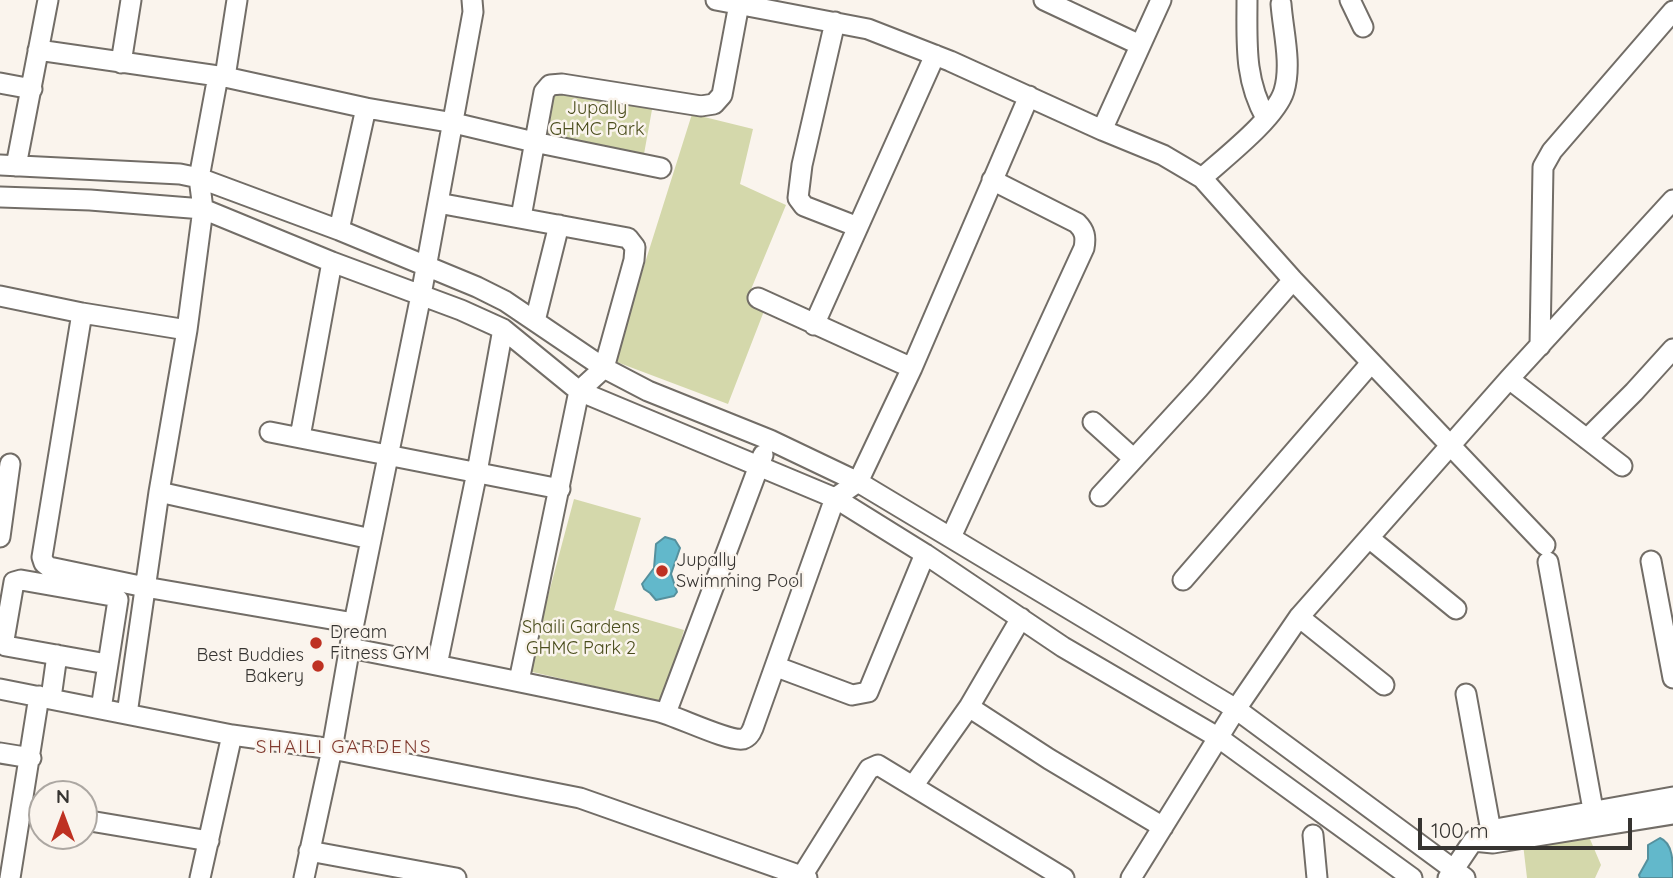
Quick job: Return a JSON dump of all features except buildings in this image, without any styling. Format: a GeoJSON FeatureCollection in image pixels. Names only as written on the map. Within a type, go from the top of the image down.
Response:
{"type":"FeatureCollection","features":[{"type":"Feature","properties":{"kind":"street"},"geometry":{"type":"LineString","coordinates":[[48,0],[32,89],[8,165],[180,174],[199,178],[339,230],[505,301],[604,368],[648,391],[770,440],[858,482],[1236,709],[1455,875],[1485,838],[1595,819],[1673,797]]}},
{"type":"Feature","properties":{"kind":"street"},"geometry":{"type":"LineString","coordinates":[[121,63],[131,0]]}},
{"type":"Feature","properties":{"kind":"street"},"geometry":{"type":"LineString","coordinates":[[127,714],[159,492],[187,330],[203,209],[199,178],[237,0]]}},
{"type":"Feature","properties":{"kind":"street"},"geometry":{"type":"LineString","coordinates":[[716,0],[868,29],[935,55],[1163,155],[1202,178],[1293,280],[1451,447],[1546,554],[1595,819]]}},
{"type":"Feature","properties":{"kind":"street"},"geometry":{"type":"LineString","coordinates":[[1102,130],[1161,0]]}},
{"type":"Feature","properties":{"kind":"street"},"geometry":{"type":"LineString","coordinates":[[1247,0],[1250,79],[1256,100],[1266,118]]}},
{"type":"Feature","properties":{"kind":"street"},"geometry":{"type":"LineString","coordinates":[[1350,0],[1363,27]]}},
{"type":"Feature","properties":{"kind":"street"},"geometry":{"type":"LineString","coordinates":[[1047,1],[1140,45]]}},
{"type":"Feature","properties":{"kind":"street"},"geometry":{"type":"LineString","coordinates":[[304,878],[421,295],[475,4]]}},
{"type":"Feature","properties":{"kind":"street"},"geometry":{"type":"LineString","coordinates":[[521,218],[544,92],[550,85],[562,83],[701,106],[714,104],[722,95],[739,4]]}},
{"type":"Feature","properties":{"kind":"street"},"geometry":{"type":"LineString","coordinates":[[1202,178],[1266,118],[1279,102],[1287,74],[1281,4]]}},
{"type":"Feature","properties":{"kind":"street"},"geometry":{"type":"LineString","coordinates":[[1540,346],[1543,167],[1552,151],[1673,11]]}},
{"type":"Feature","properties":{"kind":"street"},"geometry":{"type":"LineString","coordinates":[[835,22],[802,164],[798,198],[804,206],[858,227]]}},
{"type":"Feature","properties":{"kind":"street"},"geometry":{"type":"LineString","coordinates":[[38,50],[222,77],[661,168]]}},
{"type":"Feature","properties":{"kind":"street"},"geometry":{"type":"LineString","coordinates":[[814,325],[935,55]]}},
{"type":"Feature","properties":{"kind":"street"},"geometry":{"type":"LineString","coordinates":[[0,83],[32,89]]}},
{"type":"Feature","properties":{"kind":"street"},"geometry":{"type":"LineString","coordinates":[[350,648],[666,713],[730,737],[745,738],[753,728],[777,667],[835,498],[858,482],[912,368],[1029,96]]}},
{"type":"Feature","properties":{"kind":"street"},"geometry":{"type":"LineString","coordinates":[[339,230],[366,108]]}},
{"type":"Feature","properties":{"kind":"street"},"geometry":{"type":"LineString","coordinates":[[951,537],[1084,248],[1086,238],[1077,223],[992,180]]}},
{"type":"Feature","properties":{"kind":"street"},"geometry":{"type":"LineString","coordinates":[[0,197],[90,200],[203,209],[503,329],[579,391],[835,498],[925,554],[1063,647],[1219,738],[1412,878]]}},
{"type":"Feature","properties":{"kind":"street"},"geometry":{"type":"LineString","coordinates":[[438,203],[628,239],[635,247],[634,260],[604,368],[579,391],[519,681]]}},
{"type":"Feature","properties":{"kind":"street"},"geometry":{"type":"LineString","coordinates":[[1131,878],[1236,709],[1299,617],[1509,379],[1672,203]]}},
{"type":"Feature","properties":{"kind":"street"},"geometry":{"type":"LineString","coordinates":[[535,321],[559,225]]}},
{"type":"Feature","properties":{"kind":"street"},"geometry":{"type":"LineString","coordinates":[[300,437],[332,262]]}},
{"type":"Feature","properties":{"kind":"street"},"geometry":{"type":"LineString","coordinates":[[1100,496],[1293,280]]}},
{"type":"Feature","properties":{"kind":"street"},"geometry":{"type":"LineString","coordinates":[[0,296],[187,330]]}},
{"type":"Feature","properties":{"kind":"street"},"geometry":{"type":"LineString","coordinates":[[758,298],[912,368]]}},
{"type":"Feature","properties":{"kind":"street"},"geometry":{"type":"LineString","coordinates":[[82,313],[42,557],[44,563],[50,567],[102,586],[118,600],[101,709]]}},
{"type":"Feature","properties":{"kind":"street"},"geometry":{"type":"LineString","coordinates":[[437,665],[503,329]]}},
{"type":"Feature","properties":{"kind":"street"},"geometry":{"type":"LineString","coordinates":[[1587,439],[1673,349]]}},
{"type":"Feature","properties":{"kind":"street"},"geometry":{"type":"LineString","coordinates":[[1183,580],[1371,363]]}},
{"type":"Feature","properties":{"kind":"street"},"geometry":{"type":"LineString","coordinates":[[1509,379],[1622,466]]}},
{"type":"Feature","properties":{"kind":"street"},"geometry":{"type":"LineString","coordinates":[[1093,422],[1134,458]]}},
{"type":"Feature","properties":{"kind":"street"},"geometry":{"type":"LineString","coordinates":[[270,432],[560,489]]}},
{"type":"Feature","properties":{"kind":"street"},"geometry":{"type":"LineString","coordinates":[[666,713],[770,440]]}},
{"type":"Feature","properties":{"kind":"street"},"geometry":{"type":"LineString","coordinates":[[0,537],[10,464]]}},
{"type":"Feature","properties":{"kind":"street"},"geometry":{"type":"LineString","coordinates":[[159,492],[371,539]]}},
{"type":"Feature","properties":{"kind":"street"},"geometry":{"type":"LineString","coordinates":[[1369,538],[1457,609]]}},
{"type":"Feature","properties":{"kind":"street"},"geometry":{"type":"LineString","coordinates":[[777,667],[852,695],[868,692],[925,554]]}},
{"type":"Feature","properties":{"kind":"street"},"geometry":{"type":"LineString","coordinates":[[1651,561],[1673,678]]}},
{"type":"Feature","properties":{"kind":"street"},"geometry":{"type":"LineString","coordinates":[[107,664],[8,647],[4,644],[14,582],[21,580],[145,587],[354,623]]}},
{"type":"Feature","properties":{"kind":"street"},"geometry":{"type":"LineString","coordinates":[[1299,617],[1384,685]]}},
{"type":"Feature","properties":{"kind":"street"},"geometry":{"type":"LineString","coordinates":[[913,786],[969,707],[1021,618]]}},
{"type":"Feature","properties":{"kind":"street"},"geometry":{"type":"LineString","coordinates":[[10,878],[7,854],[22,810],[30,758],[57,655]]}},
{"type":"Feature","properties":{"kind":"street"},"geometry":{"type":"LineString","coordinates":[[0,689],[232,734],[332,749],[580,798],[804,877],[872,766],[882,766],[1064,878]]}},
{"type":"Feature","properties":{"kind":"street"},"geometry":{"type":"LineString","coordinates":[[1466,694],[1485,838]]}},
{"type":"Feature","properties":{"kind":"street"},"geometry":{"type":"LineString","coordinates":[[969,707],[1049,759],[1163,827]]}},
{"type":"Feature","properties":{"kind":"street"},"geometry":{"type":"LineString","coordinates":[[200,878],[232,734]]}},
{"type":"Feature","properties":{"kind":"street"},"geometry":{"type":"LineString","coordinates":[[0,753],[30,758]]}},
{"type":"Feature","properties":{"kind":"street"},"geometry":{"type":"LineString","coordinates":[[22,810],[28,811]]}},
{"type":"Feature","properties":{"kind":"street"},"geometry":{"type":"LineString","coordinates":[[1595,819],[1673,814]]}},
{"type":"Feature","properties":{"kind":"street"},"geometry":{"type":"LineString","coordinates":[[98,822],[209,841]]}},
{"type":"Feature","properties":{"kind":"street"},"geometry":{"type":"LineString","coordinates":[[1313,835],[1317,878]]}},
{"type":"Feature","properties":{"kind":"street"},"geometry":{"type":"LineString","coordinates":[[309,851],[456,878]]}},
{"type":"Feature","properties":{"kind":"green space","name":"Jupally GHMC Park"},"geometry":{"type":"Polygon","coordinates":[[[550,85],[653,104],[644,154],[541,135],[550,85]]]}},
{"type":"Feature","properties":{"kind":"green space"},"geometry":{"type":"Polygon","coordinates":[[[692,114],[753,129],[740,184],[786,205],[747,299],[764,311],[728,404],[614,361],[692,114]]]}},
{"type":"Feature","properties":{"kind":"green space","name":"Shaili Gardens GHMC Park 2"},"geometry":{"type":"Polygon","coordinates":[[[574,499],[641,518],[614,610],[684,630],[663,702],[528,671],[574,499]]]}},
{"type":"Feature","properties":{"kind":"green space"},"geometry":{"type":"Polygon","coordinates":[[[1587,832],[1601,865],[1595,878],[1527,878],[1523,844],[1587,832]]]}},
{"type":"Feature","properties":{"kind":"water","name":"Jupally Swimming Pool"},"geometry":{"type":"Polygon","coordinates":[[[665,537],[675,540],[680,548],[671,574],[677,592],[674,596],[656,600],[642,584],[654,568],[656,544],[665,537]]]}},
{"type":"Feature","properties":{"kind":"water"},"geometry":{"type":"Polygon","coordinates":[[[1660,838],[1670,849],[1673,878],[1640,878],[1648,859],[1648,845],[1660,838]]]}},
{"type":"Feature","properties":{"kind":"place","name":"Jupally Swimming Pool"},"geometry":{"type":"Point","coordinates":[662,571]}},
{"type":"Feature","properties":{"kind":"place","name":"Dream Fitness GYM"},"geometry":{"type":"Point","coordinates":[316,643]}},
{"type":"Feature","properties":{"kind":"place","name":"Best Buddies Bakery"},"geometry":{"type":"Point","coordinates":[318,666]}},
{"type":"Feature","properties":{"kind":"district","name":"SHAILI GARDENS"},"geometry":{"type":"Point","coordinates":[344,747]}}]}
